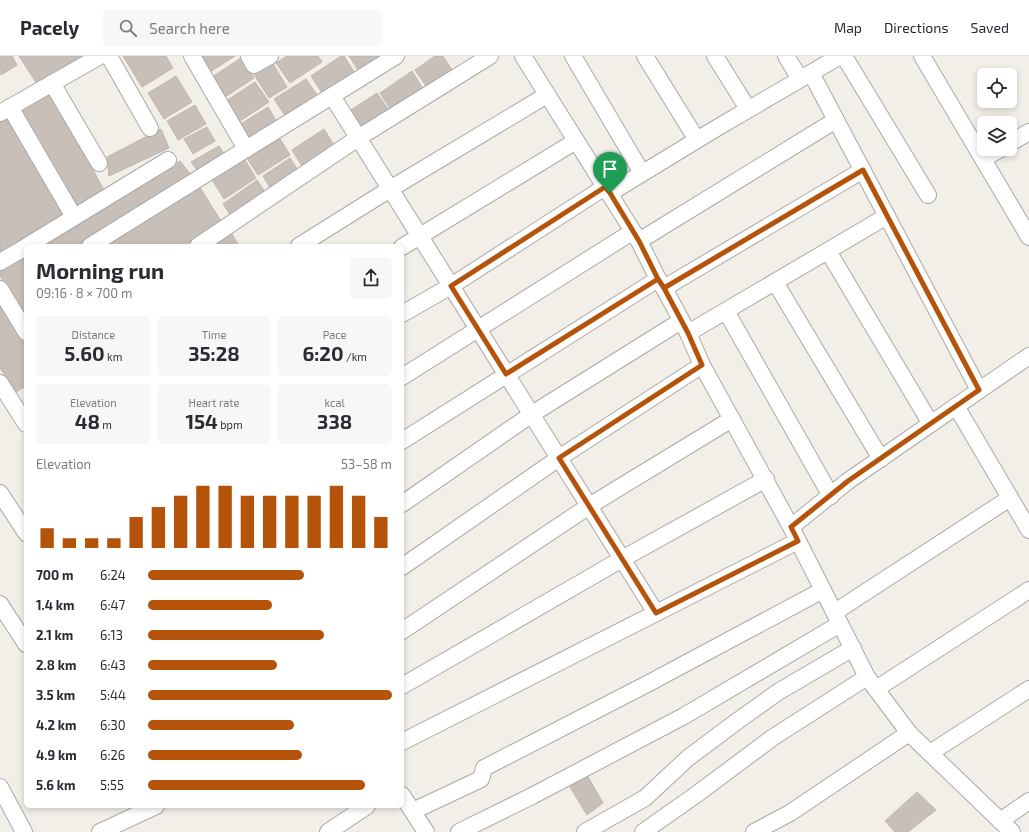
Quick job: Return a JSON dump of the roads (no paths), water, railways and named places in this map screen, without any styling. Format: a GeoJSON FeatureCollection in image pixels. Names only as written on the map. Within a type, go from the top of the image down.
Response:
{"type":"FeatureCollection","features":[{"type":"Feature","properties":{"kind":"street"},"geometry":{"type":"LineString","coordinates":[[74,217],[5,110],[100,56]]}},
{"type":"Feature","properties":{"kind":"street"},"geometry":{"type":"LineString","coordinates":[[109,56],[150,128]]}},
{"type":"Feature","properties":{"kind":"street"},"geometry":{"type":"LineString","coordinates":[[192,56],[246,149]]}},
{"type":"Feature","properties":{"kind":"street"},"geometry":{"type":"LineString","coordinates":[[249,56],[254,65],[270,56]]}},
{"type":"Feature","properties":{"kind":"street"},"geometry":{"type":"LineString","coordinates":[[93,244],[396,56]]}},
{"type":"Feature","properties":{"kind":"street"},"geometry":{"type":"LineString","coordinates":[[201,244],[358,138],[490,56]]}},
{"type":"Feature","properties":{"kind":"street"},"geometry":{"type":"LineString","coordinates":[[523,56],[636,236],[684,327],[702,365],[766,479],[852,648],[872,683],[909,733],[1012,832]]}},
{"type":"Feature","properties":{"kind":"street"},"geometry":{"type":"LineString","coordinates":[[573,56],[642,173]]}},
{"type":"Feature","properties":{"kind":"street"},"geometry":{"type":"LineString","coordinates":[[645,56],[697,140]]}},
{"type":"Feature","properties":{"kind":"street"},"geometry":{"type":"LineString","coordinates":[[716,56],[748,109]]}},
{"type":"Feature","properties":{"kind":"street"},"geometry":{"type":"LineString","coordinates":[[786,56],[806,76],[836,120],[979,390]]}},
{"type":"Feature","properties":{"kind":"street"},"geometry":{"type":"LineString","coordinates":[[404,313],[451,286],[607,190],[642,173],[840,56]]}},
{"type":"Feature","properties":{"kind":"street"},"geometry":{"type":"LineString","coordinates":[[844,56],[928,194]]}},
{"type":"Feature","properties":{"kind":"street"},"geometry":{"type":"LineString","coordinates":[[922,56],[1029,237]]}},
{"type":"Feature","properties":{"kind":"street"},"geometry":{"type":"LineString","coordinates":[[52,83],[99,163]]}},
{"type":"Feature","properties":{"kind":"street"},"geometry":{"type":"LineString","coordinates":[[302,244],[390,189],[547,95]]}},
{"type":"Feature","properties":{"kind":"street"},"geometry":{"type":"LineString","coordinates":[[332,96],[656,613]]}},
{"type":"Feature","properties":{"kind":"street"},"geometry":{"type":"LineString","coordinates":[[404,376],[636,236],[836,120]]}},
{"type":"Feature","properties":{"kind":"street"},"geometry":{"type":"LineString","coordinates":[[1017,139],[1029,132]]}},
{"type":"Feature","properties":{"kind":"street"},"geometry":{"type":"LineString","coordinates":[[404,247],[576,141]]}},
{"type":"Feature","properties":{"kind":"street"},"geometry":{"type":"LineString","coordinates":[[983,159],[988,156]]}},
{"type":"Feature","properties":{"kind":"street"},"geometry":{"type":"LineString","coordinates":[[34,244],[74,217],[168,160]]}},
{"type":"Feature","properties":{"kind":"street"},"geometry":{"type":"LineString","coordinates":[[404,440],[506,374],[661,284],[863,170]]}},
{"type":"Feature","properties":{"kind":"street"},"geometry":{"type":"LineString","coordinates":[[404,503],[532,414],[684,327],[726,311],[887,216]]}},
{"type":"Feature","properties":{"kind":"street"},"geometry":{"type":"LineString","coordinates":[[0,262],[24,249]]}},
{"type":"Feature","properties":{"kind":"street"},"geometry":{"type":"LineString","coordinates":[[828,250],[931,424]]}},
{"type":"Feature","properties":{"kind":"street"},"geometry":{"type":"LineString","coordinates":[[776,282],[881,459]]}},
{"type":"Feature","properties":{"kind":"street"},"geometry":{"type":"LineString","coordinates":[[0,289],[24,329]]}},
{"type":"Feature","properties":{"kind":"street"},"geometry":{"type":"LineString","coordinates":[[726,311],[831,496]]}},
{"type":"Feature","properties":{"kind":"street"},"geometry":{"type":"LineString","coordinates":[[404,741],[656,613],[795,534],[831,496],[848,481],[1029,356]]}},
{"type":"Feature","properties":{"kind":"street"},"geometry":{"type":"LineString","coordinates":[[404,566],[559,458],[702,365]]}},
{"type":"Feature","properties":{"kind":"street"},"geometry":{"type":"LineString","coordinates":[[0,383],[24,421]]}},
{"type":"Feature","properties":{"kind":"street"},"geometry":{"type":"LineString","coordinates":[[956,406],[1029,530]]}},
{"type":"Feature","properties":{"kind":"street"},"geometry":{"type":"LineString","coordinates":[[404,630],[589,506],[732,419]]}},
{"type":"Feature","properties":{"kind":"street"},"geometry":{"type":"LineString","coordinates":[[404,685],[622,559],[766,479]]}},
{"type":"Feature","properties":{"kind":"street"},"geometry":{"type":"LineString","coordinates":[[0,493],[24,530]]}},
{"type":"Feature","properties":{"kind":"street"},"geometry":{"type":"LineString","coordinates":[[459,832],[532,796],[684,716],[837,618],[1010,498]]}},
{"type":"Feature","properties":{"kind":"street"},"geometry":{"type":"LineString","coordinates":[[413,811],[480,779],[484,768],[649,683],[823,590]]}},
{"type":"Feature","properties":{"kind":"street"},"geometry":{"type":"LineString","coordinates":[[643,832],[772,738],[872,683],[1029,590]]}},
{"type":"Feature","properties":{"kind":"street"},"geometry":{"type":"LineString","coordinates":[[0,604],[24,641]]}},
{"type":"Feature","properties":{"kind":"street"},"geometry":{"type":"LineString","coordinates":[[585,832],[646,798],[688,758],[736,722],[778,692],[852,648]]}},
{"type":"Feature","properties":{"kind":"street"},"geometry":{"type":"LineString","coordinates":[[930,753],[1029,689]]}},
{"type":"Feature","properties":{"kind":"street"},"geometry":{"type":"LineString","coordinates":[[754,832],[790,813],[909,733]]}},
{"type":"Feature","properties":{"kind":"street"},"geometry":{"type":"LineString","coordinates":[[0,787],[24,832]]}},
{"type":"Feature","properties":{"kind":"street"},"geometry":{"type":"LineString","coordinates":[[404,798],[426,832]]}},
{"type":"Feature","properties":{"kind":"street"},"geometry":{"type":"LineString","coordinates":[[1000,821],[1029,801]]}},
{"type":"Feature","properties":{"kind":"street"},"geometry":{"type":"LineString","coordinates":[[100,832],[135,810],[146,808]]}},
{"type":"Feature","properties":{"kind":"street"},"geometry":{"type":"LineString","coordinates":[[328,832],[364,808]]}}]}
